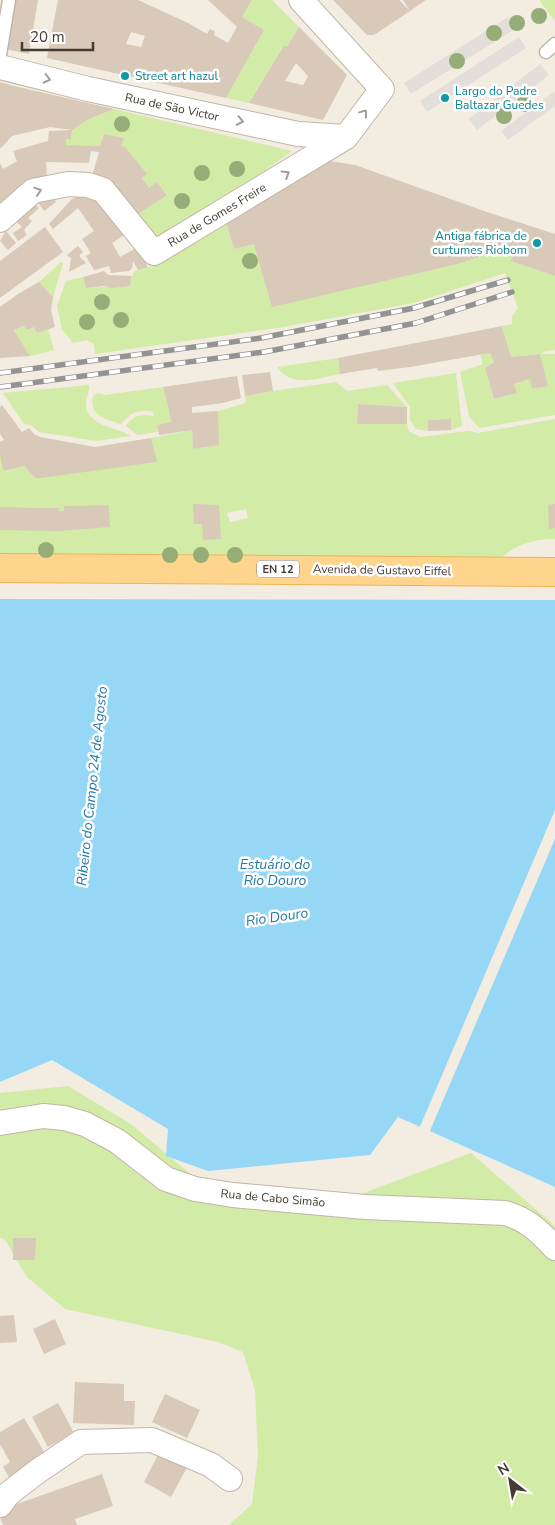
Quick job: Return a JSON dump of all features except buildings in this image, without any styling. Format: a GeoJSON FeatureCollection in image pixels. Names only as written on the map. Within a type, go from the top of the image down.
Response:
{"type":"FeatureCollection","features":[{"type":"Feature","properties":{"kind":"main road","name":"Avenida de Gustavo Eiffel"},"geometry":{"type":"LineString","coordinates":[[0,568],[555,572]]}},
{"type":"Feature","properties":{"kind":"street"},"geometry":{"type":"LineString","coordinates":[[301,0],[382,89],[346,137]]}},
{"type":"Feature","properties":{"kind":"street","name":"Rua de São Victor"},"geometry":{"type":"LineString","coordinates":[[0,67],[88,89],[298,134],[346,137]]}},
{"type":"Feature","properties":{"kind":"street","name":"Rua de Gomes Freire"},"geometry":{"type":"LineString","coordinates":[[0,220],[33,190],[68,184],[88,184],[103,190],[154,253],[346,137]]}},
{"type":"Feature","properties":{"kind":"street","name":"Rua de Cabo Simão"},"geometry":{"type":"LineString","coordinates":[[0,1123],[43,1116],[64,1118],[85,1124],[118,1141],[166,1179],[195,1189],[247,1197],[365,1207],[505,1213],[520,1218],[534,1226],[555,1248]]}},
{"type":"Feature","properties":{"kind":"street"},"geometry":{"type":"LineString","coordinates":[[0,1504],[8,1494],[30,1477],[81,1442],[152,1440],[211,1465],[230,1479]]}},
{"type":"Feature","properties":{"kind":"lane"},"geometry":{"type":"LineString","coordinates":[[0,55],[10,0]]}},
{"type":"Feature","properties":{"kind":"green space"},"geometry":{"type":"Polygon","coordinates":[[[252,0],[272,0],[299,27],[287,47],[283,46],[249,103],[226,98],[264,30],[242,17],[252,0]]]}},
{"type":"Feature","properties":{"kind":"green space"},"geometry":{"type":"Polygon","coordinates":[[[539,0],[555,0],[555,21],[539,0]]]}},
{"type":"Feature","properties":{"kind":"green space"},"geometry":{"type":"Polygon","coordinates":[[[114,109],[292,151],[195,221],[157,241],[136,215],[167,194],[157,182],[149,188],[125,147],[121,146],[124,138],[104,134],[100,146],[66,145],[66,139],[71,140],[72,130],[89,119],[114,109]]]}},
{"type":"Feature","properties":{"kind":"green space"},"geometry":{"type":"Polygon","coordinates":[[[226,222],[234,249],[254,244],[478,257],[515,251],[512,261],[555,276],[555,350],[545,351],[541,354],[555,354],[555,415],[479,428],[469,416],[460,372],[483,364],[480,355],[490,353],[494,362],[485,368],[494,399],[516,393],[514,384],[530,379],[532,389],[548,386],[540,354],[511,357],[502,326],[512,324],[512,317],[518,308],[505,273],[414,303],[284,327],[95,354],[94,344],[87,340],[73,343],[62,330],[57,306],[66,281],[83,277],[86,288],[130,286],[134,271],[148,267],[226,222]]]}},
{"type":"Feature","properties":{"kind":"green space"},"geometry":{"type":"Polygon","coordinates":[[[61,262],[63,264],[53,297],[39,282],[61,262]]]}},
{"type":"Feature","properties":{"kind":"green space"},"geometry":{"type":"Polygon","coordinates":[[[24,326],[27,330],[34,327],[37,333],[48,329],[54,350],[30,356],[14,330],[24,326]]]}},
{"type":"Feature","properties":{"kind":"green space"},"geometry":{"type":"Polygon","coordinates":[[[338,358],[340,374],[314,379],[298,380],[291,378],[277,367],[338,358]]]}},
{"type":"Feature","properties":{"kind":"green space"},"geometry":{"type":"Polygon","coordinates":[[[456,373],[462,426],[451,430],[451,419],[429,420],[428,431],[416,429],[410,420],[410,407],[393,383],[456,373]]]}},
{"type":"Feature","properties":{"kind":"green space"},"geometry":{"type":"Polygon","coordinates":[[[336,382],[347,391],[387,385],[407,407],[358,404],[357,424],[407,424],[409,431],[420,437],[468,431],[478,433],[555,419],[555,539],[539,540],[524,544],[511,550],[499,560],[0,557],[0,530],[110,527],[109,505],[64,506],[64,511],[59,511],[58,508],[0,507],[0,455],[3,471],[24,466],[35,478],[156,462],[151,438],[192,430],[193,449],[218,445],[218,411],[246,403],[245,396],[336,382]],[[246,509],[227,513],[230,522],[248,518],[246,509]]]}},
{"type":"Feature","properties":{"kind":"green space"},"geometry":{"type":"Polygon","coordinates":[[[89,385],[86,404],[87,411],[91,417],[103,425],[131,436],[97,441],[39,432],[31,425],[24,424],[3,393],[89,385]]]}},
{"type":"Feature","properties":{"kind":"green space"},"geometry":{"type":"Polygon","coordinates":[[[163,387],[171,422],[157,425],[158,432],[138,435],[126,426],[132,419],[138,416],[154,416],[153,412],[135,412],[121,424],[100,416],[96,413],[92,403],[93,396],[98,393],[105,395],[163,387]]]}},
{"type":"Feature","properties":{"kind":"green space"},"geometry":{"type":"Polygon","coordinates":[[[68,1086],[131,1124],[195,1178],[358,1195],[471,1153],[555,1226],[555,1525],[229,1525],[252,1504],[258,1456],[255,1390],[243,1352],[218,1342],[65,1309],[27,1277],[5,1240],[0,1238],[0,1093],[68,1086]]]}},
{"type":"Feature","properties":{"kind":"shaded area"},"geometry":{"type":"Polygon","coordinates":[[[508,17],[515,29],[411,94],[404,83],[508,17]]]}},
{"type":"Feature","properties":{"kind":"shaded area"},"geometry":{"type":"Polygon","coordinates":[[[519,37],[526,48],[427,112],[420,101],[519,37]]]}},
{"type":"Feature","properties":{"kind":"shaded area"},"geometry":{"type":"Polygon","coordinates":[[[540,64],[549,75],[477,130],[469,119],[540,64]]]}},
{"type":"Feature","properties":{"kind":"shaded area"},"geometry":{"type":"Polygon","coordinates":[[[555,91],[555,106],[508,140],[501,131],[555,91]]]}},
{"type":"Feature","properties":{"kind":"water","name":"Estuário do Rio Douro"},"geometry":{"type":"Polygon","coordinates":[[[0,599],[555,600],[555,1188],[398,1117],[370,1155],[208,1171],[166,1156],[168,1129],[52,1060],[0,1082],[0,599]]]}},
{"type":"Feature","properties":{"kind":"pier"},"geometry":{"type":"Polygon","coordinates":[[[555,810],[555,839],[429,1133],[419,1129],[555,810]]]}},
{"type":"Feature","properties":{"kind":"railway"},"geometry":{"type":"LineString","coordinates":[[0,373],[261,338],[414,308],[508,280]]}},
{"type":"Feature","properties":{"kind":"railway"},"geometry":{"type":"LineString","coordinates":[[0,387],[264,352],[416,323],[512,292]]}},
{"type":"Feature","properties":{"kind":"place","name":"Street art hazul"},"geometry":{"type":"Point","coordinates":[125,76]}},
{"type":"Feature","properties":{"kind":"place","name":"Largo do Padre Baltazar Guedes"},"geometry":{"type":"Point","coordinates":[445,98]}},
{"type":"Feature","properties":{"kind":"place","name":"Antiga fábrica de curtumes Riobom"},"geometry":{"type":"Point","coordinates":[537,243]}},
{"type":"Feature","properties":{"kind":"water label","name":"Ribeiro do Campo 24 de Agosto"},"geometry":{"type":"Point","coordinates":[92,786]}},
{"type":"Feature","properties":{"kind":"water label","name":"Rio Douro"},"geometry":{"type":"Point","coordinates":[277,917]}}]}
